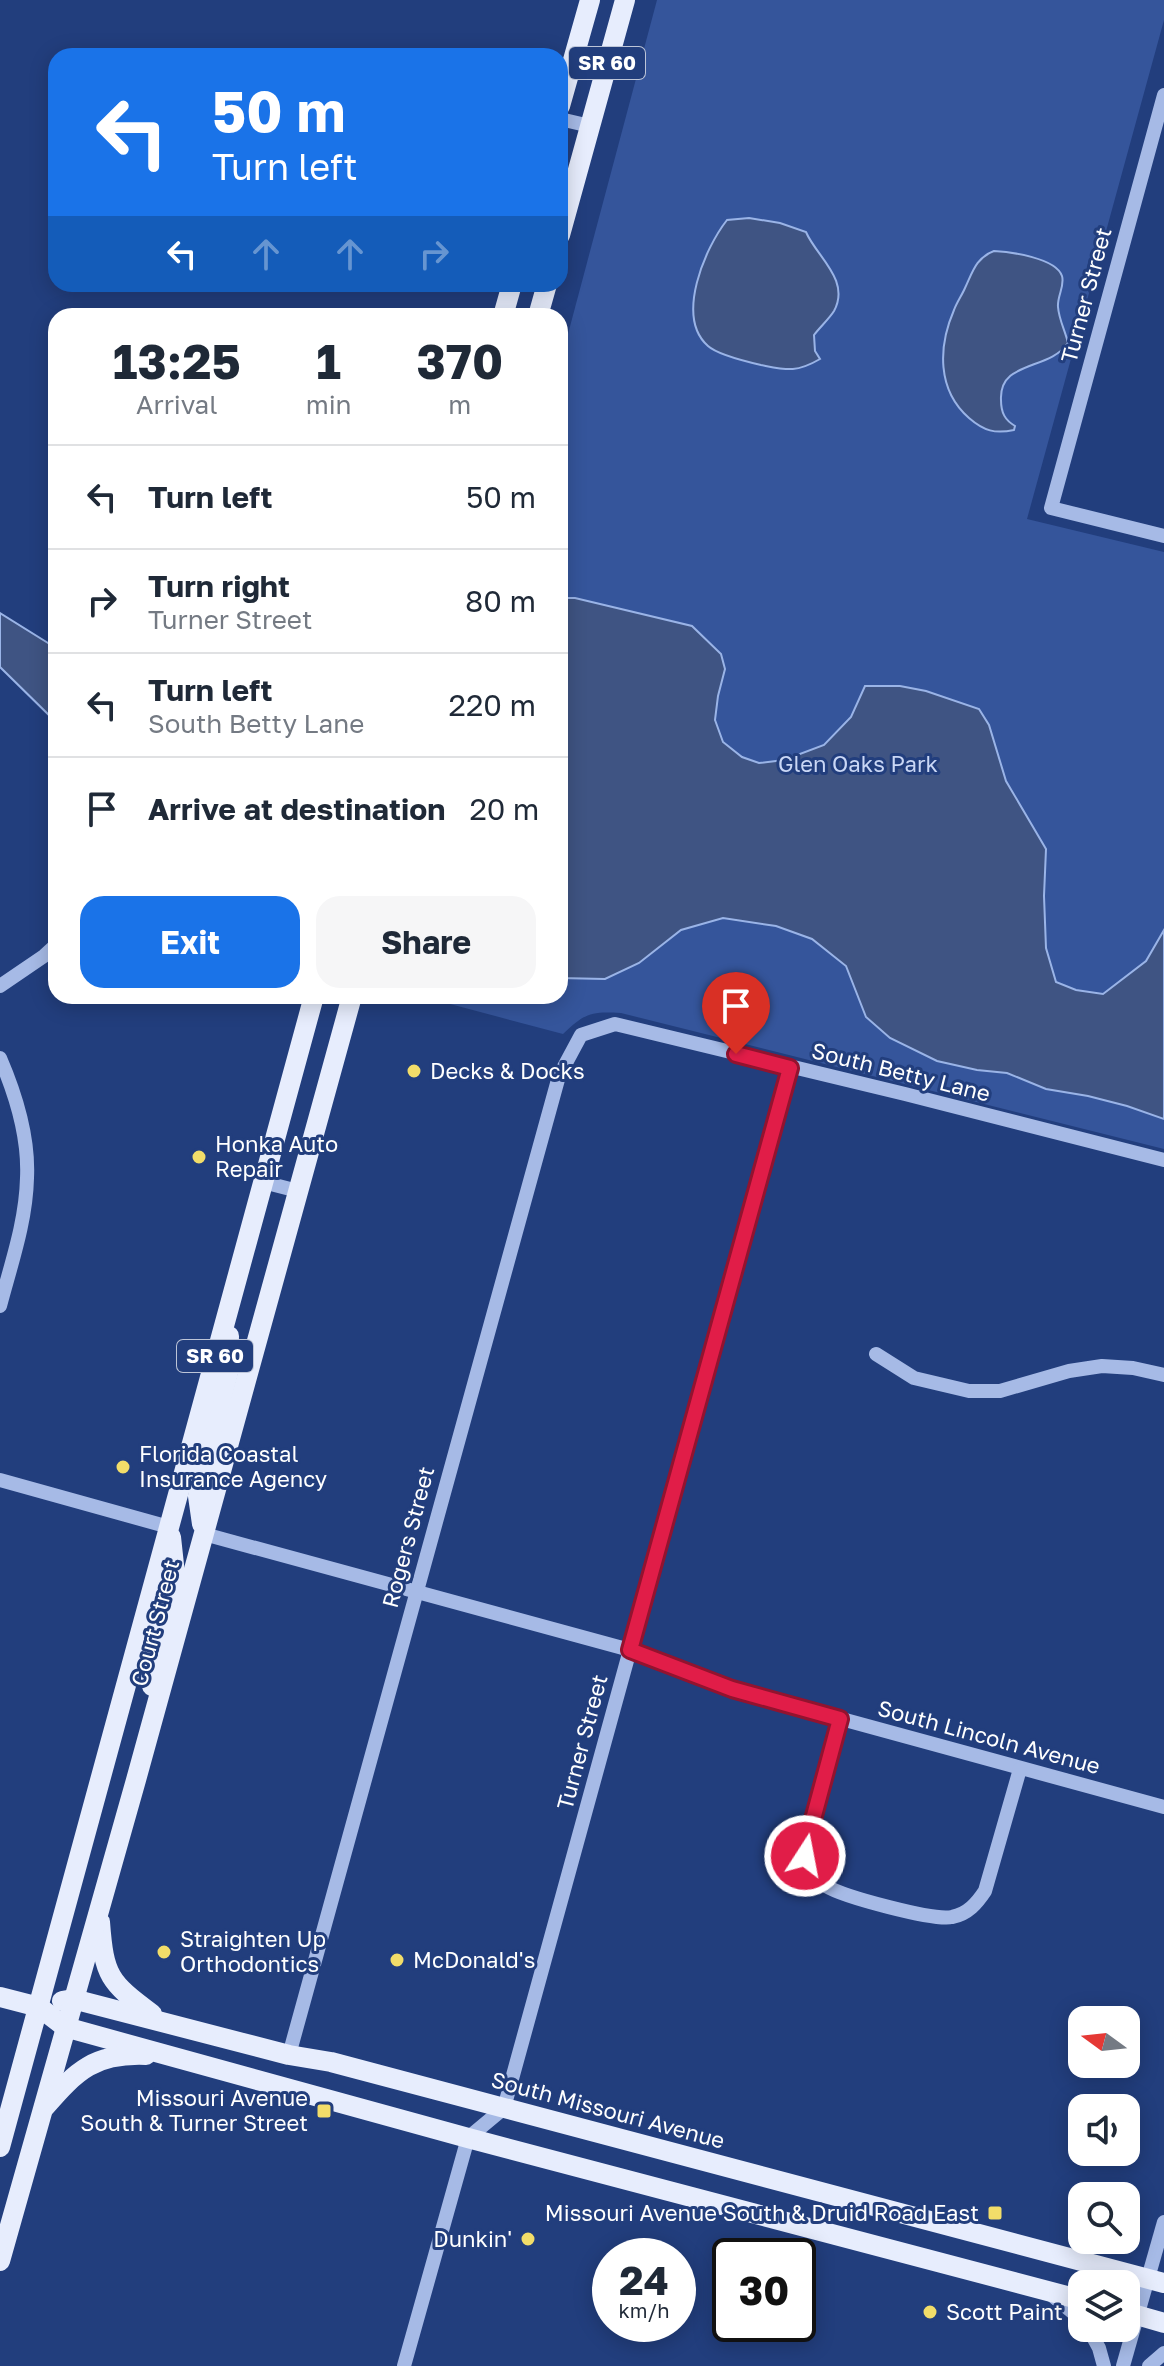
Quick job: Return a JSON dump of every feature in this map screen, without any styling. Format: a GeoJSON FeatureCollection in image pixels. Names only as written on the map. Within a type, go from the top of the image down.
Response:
{"type":"FeatureCollection","features":[{"type":"Feature","properties":{"kind":"main road","name":"SR 60"},"geometry":{"type":"LineString","coordinates":[[568,78],[590,0]]}},
{"type":"Feature","properties":{"kind":"main road","name":"SR 60"},"geometry":{"type":"LineString","coordinates":[[568,206],[625,0]]}},
{"type":"Feature","properties":{"kind":"main road","name":"Court Street"},"geometry":{"type":"LineString","coordinates":[[0,2147],[312,1004]]}},
{"type":"Feature","properties":{"kind":"main road","name":"Court Street"},"geometry":{"type":"LineString","coordinates":[[0,2261],[350,1004]]}},
{"type":"Feature","properties":{"kind":"main road"},"geometry":{"type":"LineString","coordinates":[[204,1534],[199,1488],[228,1373],[229,1304]]}},
{"type":"Feature","properties":{"kind":"main road"},"geometry":{"type":"LineString","coordinates":[[153,1718],[151,1679],[175,1574],[169,1527]]}},
{"type":"Feature","properties":{"kind":"main road"},"geometry":{"type":"LineString","coordinates":[[99,1908],[102,1954],[112,1981],[161,2021]]}},
{"type":"Feature","properties":{"kind":"main road","name":"South Missouri Avenue"},"geometry":{"type":"LineString","coordinates":[[0,1997],[39,2007],[65,2027],[468,2138],[1068,2296]]}},
{"type":"Feature","properties":{"kind":"main road","name":"South Missouri Avenue"},"geometry":{"type":"LineString","coordinates":[[39,2007],[73,1999],[289,2055],[331,2062],[1156,2281]]}},
{"type":"Feature","properties":{"kind":"main road"},"geometry":{"type":"LineString","coordinates":[[42,2110],[72,2076],[90,2064],[126,2055],[179,2057]]}},
{"type":"Feature","properties":{"kind":"main road"},"geometry":{"type":"LineString","coordinates":[[1140,2316],[1164,2323]]}},
{"type":"Feature","properties":{"kind":"street","name":"Turner Street"},"geometry":{"type":"LineString","coordinates":[[1164,95],[1051,508],[1164,536]]}},
{"type":"Feature","properties":{"kind":"street"},"geometry":{"type":"LineString","coordinates":[[568,121],[590,126]]}},
{"type":"Feature","properties":{"kind":"street"},"geometry":{"type":"LineString","coordinates":[[0,986],[48,952]]}},
{"type":"Feature","properties":{"kind":"street","name":"South Betty Lane"},"geometry":{"type":"LineString","coordinates":[[581,1035],[615,1024],[1164,1160]]}},
{"type":"Feature","properties":{"kind":"street","name":"Rogers Street"},"geometry":{"type":"LineString","coordinates":[[289,2055],[559,1076],[581,1035]]}},
{"type":"Feature","properties":{"kind":"street"},"geometry":{"type":"LineString","coordinates":[[0,1058],[12,1086],[24,1135],[27,1178],[20,1233],[0,1306]]}},
{"type":"Feature","properties":{"kind":"street","name":"Turner Street"},"geometry":{"type":"LineString","coordinates":[[504,2108],[790,1068]]}},
{"type":"Feature","properties":{"kind":"street"},"geometry":{"type":"LineString","coordinates":[[263,1182],[298,1191]]}},
{"type":"Feature","properties":{"kind":"street"},"geometry":{"type":"LineString","coordinates":[[876,1354],[914,1378],[969,1391],[1000,1391],[1069,1371],[1102,1366],[1133,1368],[1164,1375]]}},
{"type":"Feature","properties":{"kind":"street"},"geometry":{"type":"LineString","coordinates":[[0,1480],[169,1527]]}},
{"type":"Feature","properties":{"kind":"street","name":"South Lincoln Avenue"},"geometry":{"type":"LineString","coordinates":[[204,1534],[630,1650],[732,1689],[1164,1807]]}},
{"type":"Feature","properties":{"kind":"street"},"geometry":{"type":"LineString","coordinates":[[840,1719],[805,1856],[812,1873],[824,1885],[841,1893],[933,1917],[950,1918],[964,1913],[976,1904],[985,1891],[1020,1769]]}},
{"type":"Feature","properties":{"kind":"street"},"geometry":{"type":"LineString","coordinates":[[404,2366],[468,2138],[504,2108]]}},
{"type":"Feature","properties":{"kind":"street"},"geometry":{"type":"LineString","coordinates":[[1140,2303],[1156,2281],[1164,2222]]}},
{"type":"Feature","properties":{"kind":"street"},"geometry":{"type":"LineString","coordinates":[[1046,2291],[1068,2309]]}},
{"type":"Feature","properties":{"kind":"street"},"geometry":{"type":"LineString","coordinates":[[1096,2342],[1104,2366]]}},
{"type":"Feature","properties":{"kind":"street"},"geometry":{"type":"LineString","coordinates":[[1123,2366],[1127,2342]]}},
{"type":"Feature","properties":{"kind":"street"},"geometry":{"type":"LineString","coordinates":[[1149,2366],[1164,2353]]}},
{"type":"Feature","properties":{"kind":"green space","name":"Glen Oaks Park"},"geometry":{"type":"Polygon","coordinates":[[[657,0],[1164,0],[1164,20],[1027,519],[1164,552],[1164,1149],[621,1013],[589,1015],[563,1034],[450,1004],[568,1004],[568,334],[657,0]]]}},
{"type":"Feature","properties":{"kind":"shaded area"},"geometry":{"type":"Polygon","coordinates":[[[749,218],[780,223],[806,232],[835,279],[838,300],[834,311],[814,335],[815,351],[820,359],[804,367],[778,368],[733,358],[708,346],[698,333],[694,301],[710,247],[727,220],[749,218]]]}},
{"type":"Feature","properties":{"kind":"shaded area"},"geometry":{"type":"Polygon","coordinates":[[[994,251],[1032,257],[1058,270],[1063,280],[1059,312],[1068,343],[1060,352],[1008,378],[1003,387],[1002,409],[1006,419],[1015,426],[1014,430],[1001,432],[980,426],[959,407],[946,381],[943,353],[955,307],[976,266],[983,257],[994,251]]]}},
{"type":"Feature","properties":{"kind":"shaded area"},"geometry":{"type":"Polygon","coordinates":[[[568,598],[692,626],[721,654],[725,669],[715,720],[723,742],[742,757],[759,763],[784,760],[824,745],[851,717],[865,686],[900,686],[926,691],[979,709],[989,725],[1006,781],[1046,849],[1046,948],[1056,982],[1076,990],[1103,994],[1146,961],[1164,930],[1164,1119],[1088,1096],[1046,1089],[1007,1073],[937,1061],[890,1038],[866,1017],[846,966],[812,939],[776,926],[723,918],[681,930],[639,963],[605,979],[568,978],[568,598]]]}},
{"type":"Feature","properties":{"kind":"shaded area"},"geometry":{"type":"Polygon","coordinates":[[[0,613],[48,643],[48,714],[0,667],[0,613]]]}},
{"type":"Feature","properties":{"kind":"place","name":"Decks & Docks"},"geometry":{"type":"Point","coordinates":[414,1071]}},
{"type":"Feature","properties":{"kind":"place","name":"Honka Auto Repair"},"geometry":{"type":"Point","coordinates":[199,1157]}},
{"type":"Feature","properties":{"kind":"place","name":"Florida Coastal Insurance Agency"},"geometry":{"type":"Point","coordinates":[123,1467]}},
{"type":"Feature","properties":{"kind":"place","name":"Straighten Up Orthodontics"},"geometry":{"type":"Point","coordinates":[164,1952]}},
{"type":"Feature","properties":{"kind":"place","name":"McDonald's"},"geometry":{"type":"Point","coordinates":[397,1960]}},
{"type":"Feature","properties":{"kind":"place","name":"Missouri Avenue South & Turner Street"},"geometry":{"type":"Point","coordinates":[324,2111]}},
{"type":"Feature","properties":{"kind":"place","name":"Missouri Avenue South & Druid Road East"},"geometry":{"type":"Point","coordinates":[995,2213]}},
{"type":"Feature","properties":{"kind":"place","name":"Dunkin'"},"geometry":{"type":"Point","coordinates":[528,2239]}},
{"type":"Feature","properties":{"kind":"place","name":"Scott Paint"},"geometry":{"type":"Point","coordinates":[930,2312]}},
{"type":"Feature","properties":{"kind":"route"},"geometry":{"type":"LineString","coordinates":[[736,1054],[790,1068],[630,1650],[732,1689],[840,1719],[805,1856]]}}]}
